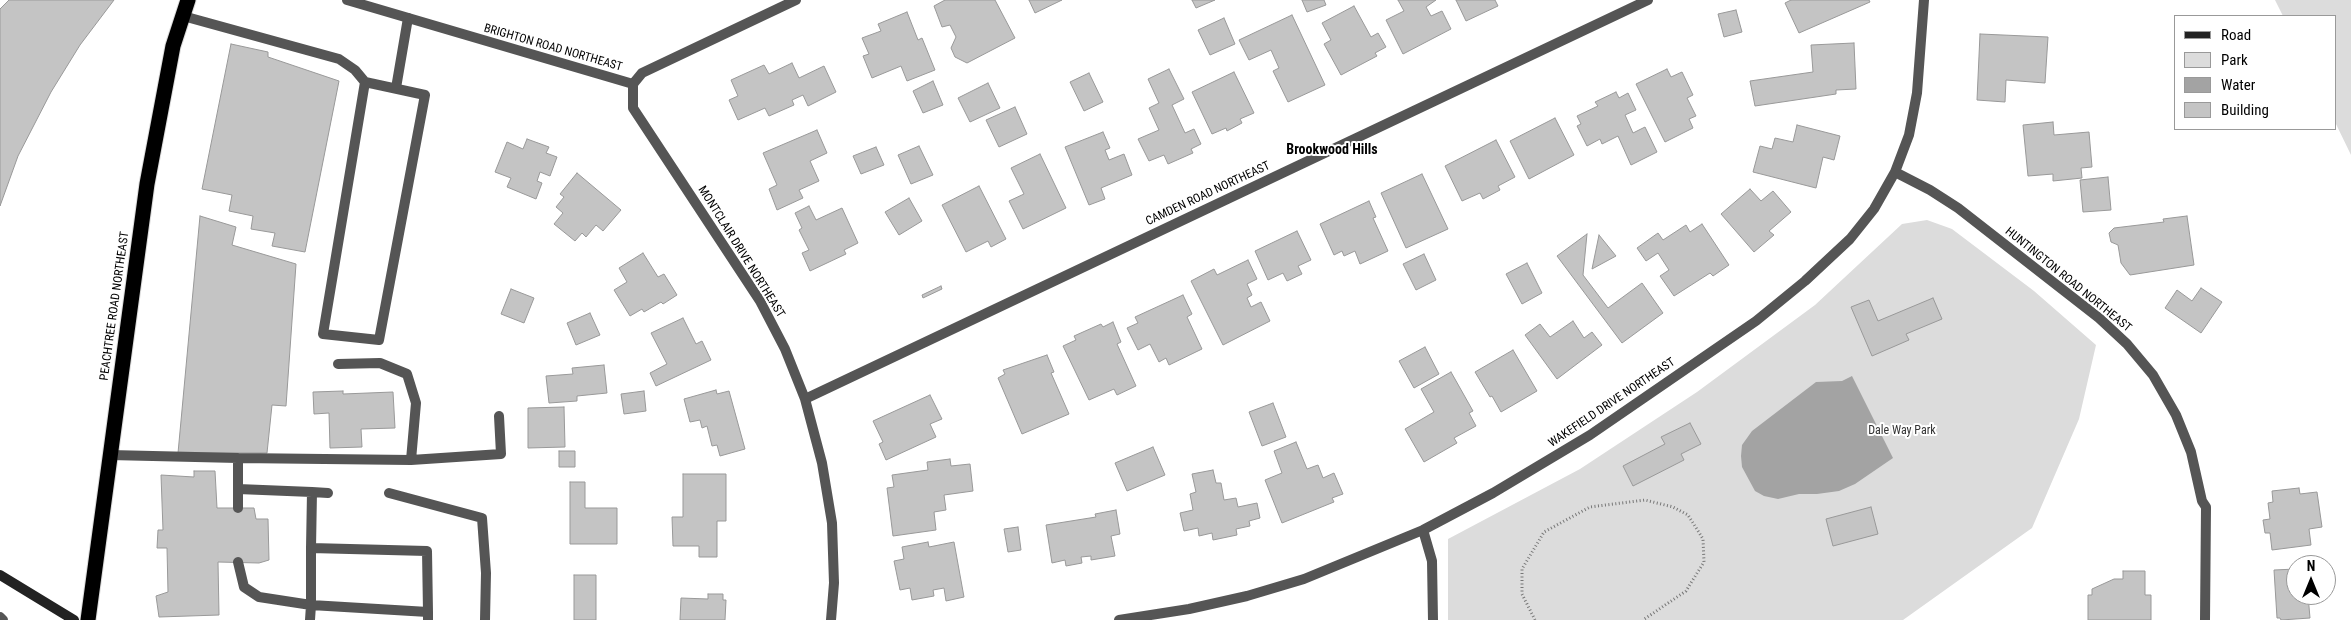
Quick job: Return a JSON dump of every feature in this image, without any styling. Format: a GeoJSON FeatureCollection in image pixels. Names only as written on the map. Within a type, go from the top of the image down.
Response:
{"type":"FeatureCollection","features":[{"type":"Feature","properties":{"kind":"highway","name":"PEACHTREE ROAD NORTHEAST"},"geometry":{"type":"LineString","coordinates":[[88,620],[147,184],[173,46],[188,0]]}},
{"type":"Feature","properties":{"kind":"street","name":"BRIGHTON ROAD NORTHEAST"},"geometry":{"type":"LineString","coordinates":[[347,0],[633,84],[642,73],[796,0]]}},
{"type":"Feature","properties":{"kind":"street","name":"CAMDEN ROAD NORTHEAST"},"geometry":{"type":"LineString","coordinates":[[805,399],[1648,0]]}},
{"type":"Feature","properties":{"kind":"street","name":"WAKEFIELD DRIVE NORTHEAST"},"geometry":{"type":"LineString","coordinates":[[1119,620],[1188,610],[1247,596],[1304,579],[1423,530],[1493,493],[1590,435],[1756,321],[1805,281],[1850,239],[1874,209],[1895,172],[1909,135],[1917,93],[1924,0]]}},
{"type":"Feature","properties":{"kind":"street"},"geometry":{"type":"LineString","coordinates":[[183,16],[340,59],[355,70],[365,82],[426,95],[379,340],[323,334],[365,82]]}},
{"type":"Feature","properties":{"kind":"street"},"geometry":{"type":"LineString","coordinates":[[396,88],[408,18]]}},
{"type":"Feature","properties":{"kind":"street","name":"MONTCLAIR DRIVE NORTHEAST"},"geometry":{"type":"LineString","coordinates":[[633,84],[633,108],[760,301],[785,349],[805,399],[822,463],[832,523],[834,583],[831,620]]}},
{"type":"Feature","properties":{"kind":"street","name":"HUNTINGTON ROAD NORTHEAST"},"geometry":{"type":"LineString","coordinates":[[1895,172],[1930,190],[1958,208],[2099,318],[2127,344],[2153,375],[2179,422],[2191,452],[2202,501],[2206,507],[2205,620]]}},
{"type":"Feature","properties":{"kind":"street"},"geometry":{"type":"LineString","coordinates":[[338,364],[380,363],[407,374],[416,403],[411,460]]}},
{"type":"Feature","properties":{"kind":"street"},"geometry":{"type":"LineString","coordinates":[[110,455],[411,460],[501,454],[499,416]]}},
{"type":"Feature","properties":{"kind":"street"},"geometry":{"type":"LineString","coordinates":[[238,458],[238,508]]}},
{"type":"Feature","properties":{"kind":"street"},"geometry":{"type":"LineString","coordinates":[[238,490],[328,493]]}},
{"type":"Feature","properties":{"kind":"street"},"geometry":{"type":"LineString","coordinates":[[310,620],[312,492]]}},
{"type":"Feature","properties":{"kind":"street"},"geometry":{"type":"LineString","coordinates":[[389,493],[482,518],[486,573],[484,620]]}},
{"type":"Feature","properties":{"kind":"street"},"geometry":{"type":"LineString","coordinates":[[1423,530],[1432,561],[1433,620]]}},
{"type":"Feature","properties":{"kind":"street"},"geometry":{"type":"LineString","coordinates":[[238,562],[244,587],[259,597],[311,605],[428,616],[427,551],[311,548]]}},
{"type":"Feature","properties":{"kind":"street"},"geometry":{"type":"LineString","coordinates":[[0,575],[74,620]]}},
{"type":"Feature","properties":{"kind":"street"},"geometry":{"type":"LineString","coordinates":[[0,617],[3,620]]}},
{"type":"Feature","properties":{"kind":"path"},"geometry":{"type":"LineString","coordinates":[[1535,620],[1522,594],[1522,570],[1544,532],[1590,507],[1645,500],[1673,507],[1688,515],[1703,539],[1704,562],[1686,591],[1644,620]]}},
{"type":"Feature","properties":{"kind":"green space"},"geometry":{"type":"Polygon","coordinates":[[[2275,0],[2351,0],[2351,155],[2336,124],[2336,15],[2282,15],[2275,0]]]}},
{"type":"Feature","properties":{"kind":"green space","name":"Dale Way Park"},"geometry":{"type":"Polygon","coordinates":[[[1927,220],[1952,229],[2034,291],[2096,345],[2079,419],[2032,528],[1903,620],[1448,620],[1448,539],[1580,469],[1697,392],[1815,305],[1902,224],[1927,220]]]}},
{"type":"Feature","properties":{"kind":"water"},"geometry":{"type":"Polygon","coordinates":[[[1852,376],[1893,458],[1855,484],[1839,491],[1799,494],[1778,499],[1764,496],[1755,491],[1742,467],[1741,456],[1742,445],[1752,431],[1816,382],[1842,381],[1852,376]]]}},
{"type":"Feature","properties":{"kind":"building"},"geometry":{"type":"Polygon","coordinates":[[[9,0],[114,0],[80,45],[51,92],[18,156],[0,206],[0,9],[9,0]]]}},
{"type":"Feature","properties":{"kind":"building"},"geometry":{"type":"Polygon","coordinates":[[[945,0],[995,0],[1015,38],[967,63],[955,57],[951,48],[956,37],[950,25],[942,27],[934,6],[945,0]]]}},
{"type":"Feature","properties":{"kind":"building"},"geometry":{"type":"Polygon","coordinates":[[[1029,0],[1062,0],[1035,13],[1029,0]]]}},
{"type":"Feature","properties":{"kind":"building"},"geometry":{"type":"Polygon","coordinates":[[[1192,0],[1215,0],[1196,8],[1192,0]]]}},
{"type":"Feature","properties":{"kind":"building"},"geometry":{"type":"Polygon","coordinates":[[[1302,0],[1324,0],[1326,5],[1307,12],[1302,0]]]}},
{"type":"Feature","properties":{"kind":"building"},"geometry":{"type":"Polygon","coordinates":[[[1398,0],[1436,0],[1426,7],[1431,16],[1442,11],[1451,29],[1403,54],[1386,20],[1404,11],[1398,0]]]}},
{"type":"Feature","properties":{"kind":"building"},"geometry":{"type":"Polygon","coordinates":[[[1456,0],[1495,0],[1498,6],[1466,21],[1456,0]]]}},
{"type":"Feature","properties":{"kind":"building"},"geometry":{"type":"Polygon","coordinates":[[[1791,0],[1869,0],[1870,2],[1799,33],[1785,3],[1791,0]]]}},
{"type":"Feature","properties":{"kind":"building"},"geometry":{"type":"Polygon","coordinates":[[[1354,6],[1371,37],[1378,33],[1386,47],[1375,53],[1377,56],[1341,75],[1324,44],[1331,40],[1322,23],[1354,6]]]}},
{"type":"Feature","properties":{"kind":"building"},"geometry":{"type":"Polygon","coordinates":[[[1736,10],[1742,32],[1724,37],[1718,14],[1736,10]]]}},
{"type":"Feature","properties":{"kind":"building"},"geometry":{"type":"Polygon","coordinates":[[[907,12],[918,40],[922,38],[935,70],[907,81],[901,66],[872,78],[863,56],[869,54],[862,38],[881,31],[878,24],[907,12]]]}},
{"type":"Feature","properties":{"kind":"building"},"geometry":{"type":"Polygon","coordinates":[[[1292,15],[1325,85],[1288,102],[1273,71],[1279,68],[1271,50],[1249,60],[1239,40],[1292,15]]]}},
{"type":"Feature","properties":{"kind":"building"},"geometry":{"type":"Polygon","coordinates":[[[1224,18],[1235,44],[1210,55],[1198,30],[1224,18]]]}},
{"type":"Feature","properties":{"kind":"building"},"geometry":{"type":"Polygon","coordinates":[[[1980,34],[2048,37],[2045,83],[2006,80],[2005,102],[1977,100],[1980,34]]]}},
{"type":"Feature","properties":{"kind":"building"},"geometry":{"type":"Polygon","coordinates":[[[1854,43],[1856,89],[1836,90],[1836,94],[1755,106],[1750,81],[1813,72],[1811,45],[1854,43]]]}},
{"type":"Feature","properties":{"kind":"building"},"geometry":{"type":"Polygon","coordinates":[[[231,44],[268,52],[268,57],[339,81],[305,252],[272,246],[275,233],[251,229],[253,216],[229,211],[232,195],[202,189],[231,44]]]}},
{"type":"Feature","properties":{"kind":"building"},"geometry":{"type":"Polygon","coordinates":[[[792,63],[799,78],[824,66],[836,92],[808,106],[803,95],[792,100],[794,105],[769,116],[765,108],[738,120],[729,100],[738,96],[731,80],[764,65],[769,74],[792,63]]]}},
{"type":"Feature","properties":{"kind":"building"},"geometry":{"type":"Polygon","coordinates":[[[1169,69],[1184,99],[1172,105],[1185,133],[1194,129],[1201,144],[1191,149],[1193,153],[1168,164],[1164,155],[1149,161],[1138,139],[1159,130],[1149,108],[1159,103],[1148,79],[1169,69]]]}},
{"type":"Feature","properties":{"kind":"building"},"geometry":{"type":"Polygon","coordinates":[[[1667,69],[1671,77],[1682,72],[1693,95],[1687,98],[1696,116],[1689,119],[1693,128],[1665,142],[1636,84],[1667,69]]]}},
{"type":"Feature","properties":{"kind":"building"},"geometry":{"type":"Polygon","coordinates":[[[1234,72],[1254,113],[1240,119],[1242,123],[1227,131],[1226,128],[1212,134],[1192,92],[1234,72]]]}},
{"type":"Feature","properties":{"kind":"building"},"geometry":{"type":"Polygon","coordinates":[[[1089,73],[1103,102],[1084,111],[1070,82],[1089,73]]]}},
{"type":"Feature","properties":{"kind":"building"},"geometry":{"type":"Polygon","coordinates":[[[933,81],[943,105],[923,113],[913,91],[933,81]]]}},
{"type":"Feature","properties":{"kind":"building"},"geometry":{"type":"Polygon","coordinates":[[[988,83],[1000,108],[970,122],[958,98],[988,83]]]}},
{"type":"Feature","properties":{"kind":"building"},"geometry":{"type":"Polygon","coordinates":[[[1616,92],[1619,98],[1628,93],[1636,110],[1625,115],[1633,133],[1645,127],[1657,152],[1631,165],[1618,136],[1602,144],[1600,139],[1587,146],[1577,126],[1581,124],[1577,116],[1598,106],[1595,102],[1616,92]]]}},
{"type":"Feature","properties":{"kind":"building"},"geometry":{"type":"Polygon","coordinates":[[[1015,107],[1027,134],[999,147],[986,120],[1015,107]]]}},
{"type":"Feature","properties":{"kind":"building"},"geometry":{"type":"Polygon","coordinates":[[[1555,118],[1574,155],[1529,179],[1510,141],[1555,118]]]}},
{"type":"Feature","properties":{"kind":"building"},"geometry":{"type":"Polygon","coordinates":[[[2053,122],[2054,135],[2089,132],[2092,167],[2081,168],[2082,178],[2053,181],[2053,174],[2028,176],[2023,125],[2053,122]]]}},
{"type":"Feature","properties":{"kind":"building"},"geometry":{"type":"Polygon","coordinates":[[[1797,125],[1840,136],[1834,160],[1823,157],[1816,188],[1753,172],[1760,146],[1772,149],[1775,138],[1793,142],[1797,125]]]}},
{"type":"Feature","properties":{"kind":"building"},"geometry":{"type":"Polygon","coordinates":[[[817,130],[827,153],[810,161],[819,181],[799,190],[803,198],[777,210],[769,189],[777,185],[763,153],[817,130]]]}},
{"type":"Feature","properties":{"kind":"building"},"geometry":{"type":"Polygon","coordinates":[[[1103,132],[1110,148],[1105,150],[1109,160],[1124,154],[1132,175],[1101,188],[1105,199],[1089,205],[1065,147],[1103,132]]]}},
{"type":"Feature","properties":{"kind":"building"},"geometry":{"type":"Polygon","coordinates":[[[527,139],[549,147],[546,153],[557,157],[550,176],[540,172],[537,181],[542,183],[536,199],[507,187],[511,178],[495,172],[507,142],[523,149],[527,139]]]}},
{"type":"Feature","properties":{"kind":"building"},"geometry":{"type":"Polygon","coordinates":[[[1496,140],[1515,177],[1498,186],[1500,190],[1483,199],[1480,193],[1462,201],[1445,166],[1496,140]]]}},
{"type":"Feature","properties":{"kind":"building"},"geometry":{"type":"Polygon","coordinates":[[[919,146],[933,175],[911,184],[898,155],[919,146]]]}},
{"type":"Feature","properties":{"kind":"building"},"geometry":{"type":"Polygon","coordinates":[[[876,147],[884,165],[861,174],[853,156],[876,147]]]}},
{"type":"Feature","properties":{"kind":"building"},"geometry":{"type":"Polygon","coordinates":[[[1040,154],[1066,208],[1023,229],[1009,201],[1024,194],[1011,168],[1040,154]]]}},
{"type":"Feature","properties":{"kind":"building"},"geometry":{"type":"Polygon","coordinates":[[[577,173],[621,210],[603,231],[596,225],[586,237],[582,233],[575,241],[554,224],[563,213],[556,207],[564,197],[560,194],[577,173]]]}},
{"type":"Feature","properties":{"kind":"building"},"geometry":{"type":"Polygon","coordinates":[[[1422,174],[1448,229],[1406,248],[1381,193],[1422,174]]]}},
{"type":"Feature","properties":{"kind":"building"},"geometry":{"type":"Polygon","coordinates":[[[2108,177],[2111,210],[2083,212],[2080,180],[2108,177]]]}},
{"type":"Feature","properties":{"kind":"building"},"geometry":{"type":"Polygon","coordinates":[[[979,186],[1006,239],[991,247],[988,241],[966,252],[942,205],[979,186]]]}},
{"type":"Feature","properties":{"kind":"building"},"geometry":{"type":"Polygon","coordinates":[[[1750,189],[1761,201],[1773,191],[1791,212],[1769,231],[1774,235],[1754,252],[1721,214],[1750,189]]]}},
{"type":"Feature","properties":{"kind":"building"},"geometry":{"type":"Polygon","coordinates":[[[909,198],[922,221],[899,235],[885,212],[909,198]]]}},
{"type":"Feature","properties":{"kind":"building"},"geometry":{"type":"Polygon","coordinates":[[[1369,201],[1376,217],[1373,218],[1388,251],[1360,264],[1355,251],[1344,256],[1342,251],[1334,255],[1320,224],[1369,201]]]}},
{"type":"Feature","properties":{"kind":"building"},"geometry":{"type":"Polygon","coordinates":[[[809,206],[816,220],[842,208],[858,243],[844,250],[846,254],[810,271],[802,253],[809,250],[799,230],[802,228],[795,213],[809,206]]]}},
{"type":"Feature","properties":{"kind":"building"},"geometry":{"type":"Polygon","coordinates":[[[200,216],[236,227],[232,245],[296,264],[286,406],[272,405],[267,453],[178,453],[200,216]]]}},
{"type":"Feature","properties":{"kind":"building"},"geometry":{"type":"Polygon","coordinates":[[[2187,216],[2194,265],[2130,275],[2121,263],[2118,245],[2111,242],[2109,233],[2114,228],[2164,222],[2163,219],[2187,216]]]}},
{"type":"Feature","properties":{"kind":"building"},"geometry":{"type":"Polygon","coordinates":[[[1702,224],[1729,265],[1713,276],[1710,273],[1674,296],[1660,276],[1669,270],[1658,253],[1646,261],[1637,248],[1658,233],[1663,240],[1686,225],[1690,232],[1702,224]]]}},
{"type":"Feature","properties":{"kind":"building"},"geometry":{"type":"Polygon","coordinates":[[[1297,231],[1311,260],[1298,266],[1302,274],[1287,281],[1283,273],[1268,280],[1255,251],[1297,231]]]}},
{"type":"Feature","properties":{"kind":"building"},"geometry":{"type":"Polygon","coordinates":[[[1587,234],[1583,275],[1608,308],[1642,283],[1663,313],[1622,343],[1557,256],[1587,234]]]}},
{"type":"Feature","properties":{"kind":"building"},"geometry":{"type":"Polygon","coordinates":[[[1599,235],[1616,256],[1592,269],[1599,235]]]}},
{"type":"Feature","properties":{"kind":"building"},"geometry":{"type":"Polygon","coordinates":[[[643,253],[658,277],[664,274],[677,295],[663,304],[661,302],[644,312],[642,309],[630,316],[614,290],[627,282],[619,268],[643,253]]]}},
{"type":"Feature","properties":{"kind":"building"},"geometry":{"type":"Polygon","coordinates":[[[1424,254],[1436,280],[1416,290],[1403,264],[1424,254]]]}},
{"type":"Feature","properties":{"kind":"building"},"geometry":{"type":"Polygon","coordinates":[[[1248,260],[1257,279],[1247,284],[1252,295],[1247,298],[1251,307],[1261,302],[1270,321],[1223,345],[1191,281],[1214,269],[1217,275],[1248,260]]]}},
{"type":"Feature","properties":{"kind":"building"},"geometry":{"type":"Polygon","coordinates":[[[1527,263],[1542,293],[1522,304],[1506,274],[1527,263]]]}},
{"type":"Feature","properties":{"kind":"building"},"geometry":{"type":"Polygon","coordinates":[[[941,286],[942,289],[923,298],[922,295],[941,286]]]}},
{"type":"Feature","properties":{"kind":"building"},"geometry":{"type":"Polygon","coordinates":[[[2201,288],[2222,302],[2201,333],[2165,308],[2177,290],[2192,301],[2201,288]]]}},
{"type":"Feature","properties":{"kind":"building"},"geometry":{"type":"Polygon","coordinates":[[[511,289],[534,298],[524,323],[501,314],[511,289]]]}},
{"type":"Feature","properties":{"kind":"building"},"geometry":{"type":"Polygon","coordinates":[[[1183,295],[1192,314],[1187,317],[1202,349],[1169,365],[1166,358],[1159,362],[1150,344],[1138,350],[1127,328],[1138,323],[1135,317],[1183,295]]]}},
{"type":"Feature","properties":{"kind":"building"},"geometry":{"type":"Polygon","coordinates":[[[1933,298],[1942,319],[1906,334],[1909,340],[1872,356],[1851,307],[1869,300],[1878,321],[1933,298]]]}},
{"type":"Feature","properties":{"kind":"building"},"geometry":{"type":"Polygon","coordinates":[[[590,313],[600,335],[576,345],[567,323],[590,313]]]}},
{"type":"Feature","properties":{"kind":"building"},"geometry":{"type":"Polygon","coordinates":[[[683,318],[696,344],[702,341],[711,360],[656,386],[650,373],[667,364],[651,333],[683,318]]]}},
{"type":"Feature","properties":{"kind":"building"},"geometry":{"type":"Polygon","coordinates":[[[1573,321],[1584,338],[1592,332],[1602,345],[1557,379],[1525,335],[1540,324],[1550,337],[1573,321]]]}},
{"type":"Feature","properties":{"kind":"building"},"geometry":{"type":"Polygon","coordinates":[[[1113,322],[1121,342],[1117,344],[1136,386],[1117,395],[1114,389],[1089,400],[1063,346],[1076,340],[1074,336],[1101,324],[1103,327],[1113,322]]]}},
{"type":"Feature","properties":{"kind":"building"},"geometry":{"type":"Polygon","coordinates":[[[1425,347],[1439,374],[1414,388],[1399,361],[1425,347]]]}},
{"type":"Feature","properties":{"kind":"building"},"geometry":{"type":"Polygon","coordinates":[[[1513,350],[1537,391],[1501,412],[1475,372],[1513,350]]]}},
{"type":"Feature","properties":{"kind":"building"},"geometry":{"type":"Polygon","coordinates":[[[1047,355],[1054,372],[1051,373],[1069,414],[1022,434],[998,378],[1005,374],[1003,370],[1047,355]]]}},
{"type":"Feature","properties":{"kind":"building"},"geometry":{"type":"Polygon","coordinates":[[[604,365],[607,393],[577,396],[577,401],[549,403],[546,376],[573,374],[572,368],[604,365]]]}},
{"type":"Feature","properties":{"kind":"building"},"geometry":{"type":"Polygon","coordinates":[[[1451,372],[1473,411],[1469,413],[1476,426],[1454,438],[1457,443],[1424,462],[1405,429],[1434,412],[1421,389],[1451,372]]]}},
{"type":"Feature","properties":{"kind":"building"},"geometry":{"type":"Polygon","coordinates":[[[716,390],[717,394],[729,391],[745,449],[720,456],[717,445],[712,446],[707,426],[702,428],[700,420],[690,422],[684,399],[716,390]]]}},
{"type":"Feature","properties":{"kind":"building"},"geometry":{"type":"Polygon","coordinates":[[[343,391],[343,394],[393,392],[395,428],[361,429],[362,447],[330,448],[329,413],[314,414],[313,392],[343,391]]]}},
{"type":"Feature","properties":{"kind":"building"},"geometry":{"type":"Polygon","coordinates":[[[644,391],[646,411],[624,414],[621,394],[644,391]]]}},
{"type":"Feature","properties":{"kind":"building"},"geometry":{"type":"Polygon","coordinates":[[[930,395],[942,419],[930,424],[936,437],[886,460],[879,444],[883,442],[873,421],[930,395]]]}},
{"type":"Feature","properties":{"kind":"building"},"geometry":{"type":"Polygon","coordinates":[[[1273,403],[1286,437],[1262,446],[1249,412],[1273,403]]]}},
{"type":"Feature","properties":{"kind":"building"},"geometry":{"type":"Polygon","coordinates":[[[564,407],[565,447],[528,448],[528,408],[564,407]]]}},
{"type":"Feature","properties":{"kind":"building"},"geometry":{"type":"Polygon","coordinates":[[[1690,423],[1701,444],[1681,454],[1684,460],[1633,486],[1623,466],[1665,444],[1661,437],[1690,423]]]}},
{"type":"Feature","properties":{"kind":"building"},"geometry":{"type":"Polygon","coordinates":[[[1296,442],[1307,469],[1318,465],[1323,478],[1334,473],[1343,494],[1332,498],[1334,502],[1282,523],[1265,480],[1282,473],[1274,451],[1296,442]]]}},
{"type":"Feature","properties":{"kind":"building"},"geometry":{"type":"Polygon","coordinates":[[[1153,447],[1165,475],[1127,491],[1115,463],[1153,447]]]}},
{"type":"Feature","properties":{"kind":"building"},"geometry":{"type":"Polygon","coordinates":[[[559,451],[575,451],[575,467],[559,467],[559,451]]]}},
{"type":"Feature","properties":{"kind":"building"},"geometry":{"type":"Polygon","coordinates":[[[950,459],[951,466],[970,464],[973,491],[944,495],[946,510],[934,512],[936,530],[893,536],[887,488],[894,487],[892,475],[928,470],[927,462],[950,459]]]}},
{"type":"Feature","properties":{"kind":"building"},"geometry":{"type":"Polygon","coordinates":[[[1213,470],[1216,483],[1221,483],[1224,500],[1236,498],[1238,507],[1257,503],[1260,518],[1249,521],[1250,526],[1236,529],[1237,535],[1213,540],[1212,533],[1199,536],[1198,528],[1184,531],[1180,513],[1193,510],[1190,494],[1196,492],[1192,474],[1213,470]]]}},
{"type":"Feature","properties":{"kind":"building"},"geometry":{"type":"Polygon","coordinates":[[[194,471],[215,471],[217,508],[254,508],[256,519],[268,519],[269,560],[259,563],[218,562],[219,615],[159,617],[156,596],[168,592],[167,548],[157,548],[158,530],[163,530],[161,475],[194,477],[194,471]]]}},
{"type":"Feature","properties":{"kind":"building"},"geometry":{"type":"Polygon","coordinates":[[[683,474],[726,474],[726,521],[717,521],[717,557],[699,557],[699,546],[673,546],[672,517],[683,517],[683,474]]]}},
{"type":"Feature","properties":{"kind":"building"},"geometry":{"type":"Polygon","coordinates":[[[570,482],[585,482],[585,508],[617,508],[617,544],[570,544],[570,482]]]}},
{"type":"Feature","properties":{"kind":"building"},"geometry":{"type":"Polygon","coordinates":[[[2299,488],[2300,494],[2317,492],[2322,527],[2309,529],[2311,545],[2272,550],[2270,533],[2265,533],[2263,520],[2270,519],[2268,503],[2273,502],[2272,491],[2299,488]]]}},
{"type":"Feature","properties":{"kind":"building"},"geometry":{"type":"Polygon","coordinates":[[[1871,507],[1878,534],[1833,546],[1826,519],[1871,507]]]}},
{"type":"Feature","properties":{"kind":"building"},"geometry":{"type":"Polygon","coordinates":[[[1116,510],[1120,534],[1111,536],[1115,556],[1091,560],[1091,556],[1081,557],[1082,563],[1066,566],[1065,560],[1052,563],[1046,525],[1096,517],[1095,514],[1116,510]]]}},
{"type":"Feature","properties":{"kind":"building"},"geometry":{"type":"Polygon","coordinates":[[[1018,527],[1021,550],[1008,552],[1004,529],[1018,527]]]}},
{"type":"Feature","properties":{"kind":"building"},"geometry":{"type":"Polygon","coordinates":[[[928,542],[929,547],[954,542],[964,597],[946,601],[944,588],[933,590],[934,596],[912,600],[910,588],[900,590],[894,561],[904,559],[902,547],[928,542]]]}},
{"type":"Feature","properties":{"kind":"building"},"geometry":{"type":"Polygon","coordinates":[[[2286,569],[2286,605],[2309,605],[2310,618],[2281,620],[2277,618],[2274,570],[2286,569]]]}},
{"type":"Feature","properties":{"kind":"building"},"geometry":{"type":"Polygon","coordinates":[[[2123,571],[2145,571],[2145,595],[2151,595],[2151,620],[2088,620],[2088,595],[2092,595],[2092,589],[2114,579],[2123,579],[2123,571]]]}},
{"type":"Feature","properties":{"kind":"building"},"geometry":{"type":"Polygon","coordinates":[[[574,575],[596,575],[596,620],[574,620],[574,575]]]}},
{"type":"Feature","properties":{"kind":"building"},"geometry":{"type":"Polygon","coordinates":[[[708,594],[723,594],[723,600],[726,600],[725,620],[680,620],[681,598],[708,599],[708,594]]]}},
{"type":"Feature","properties":{"kind":"district","name":"Brookwood Hills"},"geometry":{"type":"Point","coordinates":[1332,150]}}]}
